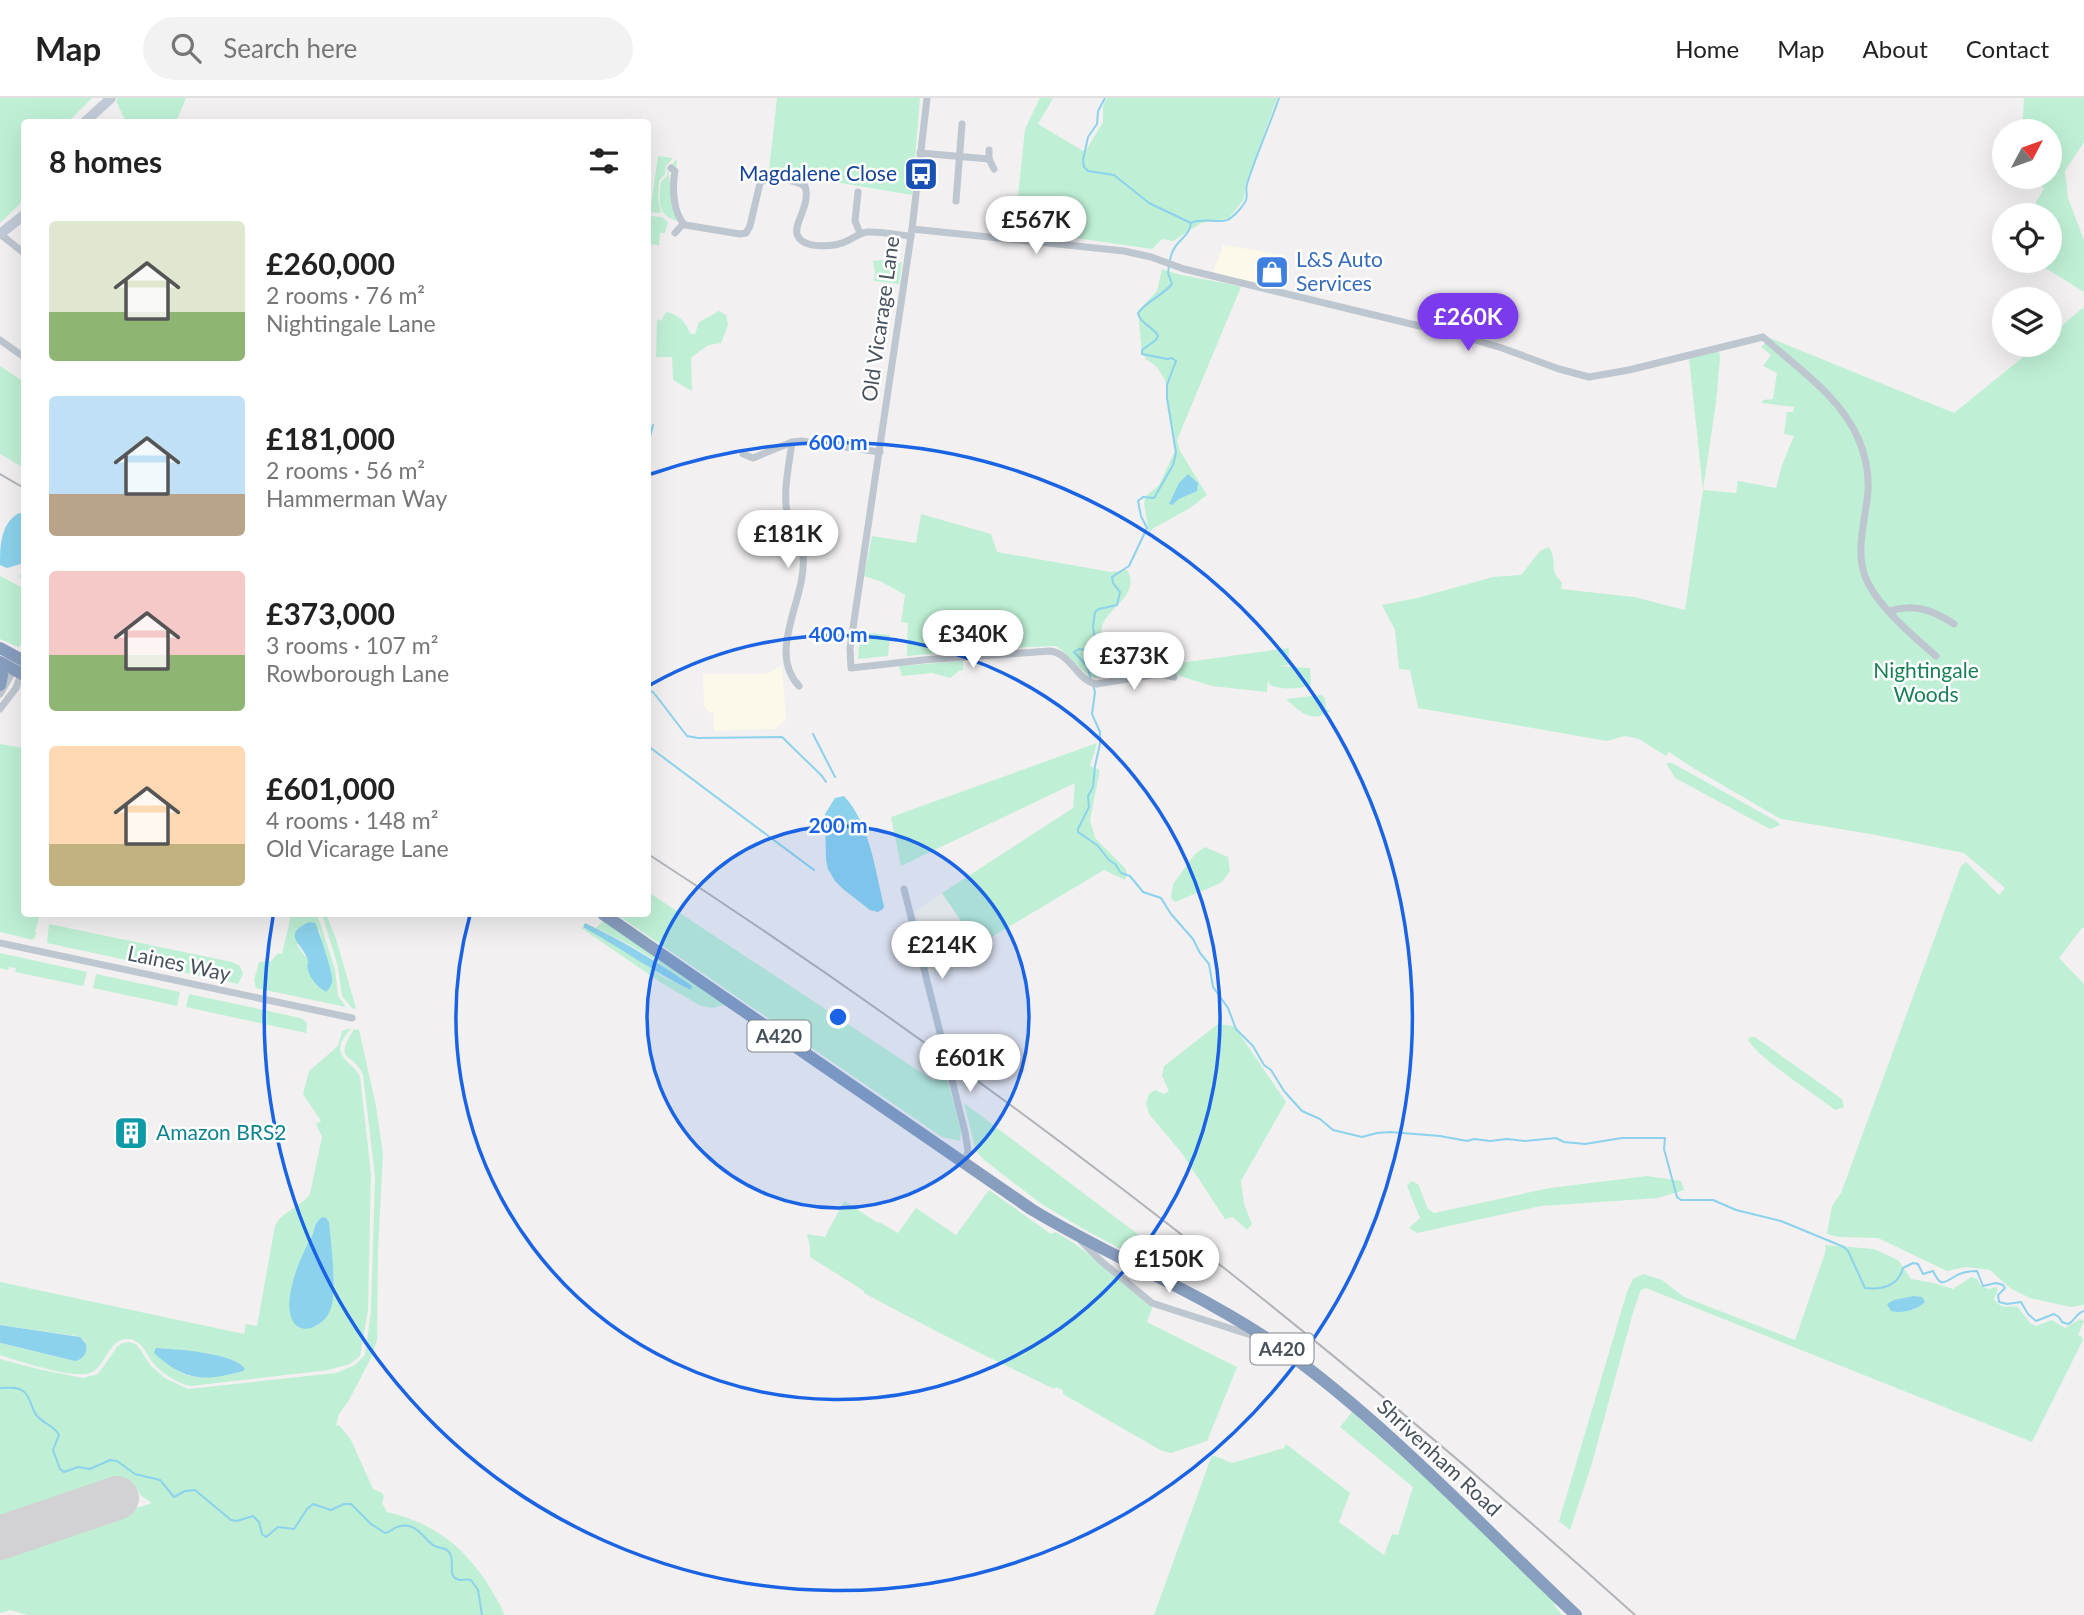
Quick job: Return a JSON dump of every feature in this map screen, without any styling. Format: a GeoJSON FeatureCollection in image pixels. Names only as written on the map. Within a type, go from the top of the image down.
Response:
{"type":"FeatureCollection","features":[{"type":"Feature","properties":{"kind":"highway"},"geometry":{"type":"LineString","coordinates":[[0,648],[21,667]]}},
{"type":"Feature","properties":{"kind":"highway"},"geometry":{"type":"LineString","coordinates":[[0,685],[0,664],[21,667]]}},
{"type":"Feature","properties":{"kind":"highway","name":"Shrivenham Road"},"geometry":{"type":"LineString","coordinates":[[607,917],[1031,1209],[1077,1237],[1198,1296],[1268,1339],[1325,1381],[1397,1443],[1576,1615]]}},
{"type":"Feature","properties":{"kind":"street"},"geometry":{"type":"LineString","coordinates":[[88,119],[111,98]]}},
{"type":"Feature","properties":{"kind":"street","name":"Old Vicarage Lane"},"geometry":{"type":"LineString","coordinates":[[927,98],[912,233],[852,638],[851,668],[1050,651],[1066,657],[1093,684],[1159,674],[1174,677]]}},
{"type":"Feature","properties":{"kind":"street"},"geometry":{"type":"LineString","coordinates":[[945,192],[956,197],[962,124]]}},
{"type":"Feature","properties":{"kind":"street"},"geometry":{"type":"LineString","coordinates":[[989,150],[989,159],[995,169]]}},
{"type":"Feature","properties":{"kind":"street"},"geometry":{"type":"LineString","coordinates":[[920,153],[989,159]]}},
{"type":"Feature","properties":{"kind":"street"},"geometry":{"type":"LineString","coordinates":[[671,167],[674,171],[674,192],[683,224]]}},
{"type":"Feature","properties":{"kind":"street"},"geometry":{"type":"LineString","coordinates":[[683,224],[746,233],[760,183],[764,179],[772,178],[805,186],[803,212],[796,230],[802,241],[807,243],[844,243],[860,233],[873,232],[1124,251],[1174,266],[1461,336],[1589,377],[1629,370],[1763,337],[1833,401],[1850,422],[1858,437],[1868,472],[1862,539],[1863,569],[1872,589],[1889,611],[1936,656]]}},
{"type":"Feature","properties":{"kind":"street"},"geometry":{"type":"LineString","coordinates":[[858,192],[855,221],[860,233]]}},
{"type":"Feature","properties":{"kind":"street"},"geometry":{"type":"LineString","coordinates":[[21,217],[0,234],[21,251]]}},
{"type":"Feature","properties":{"kind":"street"},"geometry":{"type":"LineString","coordinates":[[675,233],[683,224]]}},
{"type":"Feature","properties":{"kind":"street"},"geometry":{"type":"LineString","coordinates":[[0,340],[21,356]]}},
{"type":"Feature","properties":{"kind":"street"},"geometry":{"type":"LineString","coordinates":[[792,442],[786,506],[789,522],[804,560],[789,629],[786,660],[788,672],[799,686]]}},
{"type":"Feature","properties":{"kind":"street"},"geometry":{"type":"LineString","coordinates":[[743,454],[753,458],[792,442],[880,452]]}},
{"type":"Feature","properties":{"kind":"street"},"geometry":{"type":"LineString","coordinates":[[1889,611],[1901,607],[1917,607],[1935,612],[1954,624]]}},
{"type":"Feature","properties":{"kind":"street"},"geometry":{"type":"LineString","coordinates":[[0,694],[21,667]]}},
{"type":"Feature","properties":{"kind":"street"},"geometry":{"type":"LineString","coordinates":[[0,709],[16,688],[21,667]]}},
{"type":"Feature","properties":{"kind":"street"},"geometry":{"type":"LineString","coordinates":[[904,889],[965,1132],[968,1155],[965,1163]]}},
{"type":"Feature","properties":{"kind":"street","name":"Laines Way"},"geometry":{"type":"LineString","coordinates":[[0,943],[352,1018]]}},
{"type":"Feature","properties":{"kind":"street","name":"Shrivenham Road"},"geometry":{"type":"LineString","coordinates":[[1077,1237],[1101,1261],[1157,1305],[1250,1336],[1268,1339]]}},
{"type":"Feature","properties":{"kind":"shaded area"},"geometry":{"type":"Polygon","coordinates":[[[1223,245],[1284,255],[1287,261],[1280,290],[1213,272],[1223,245]]]}},
{"type":"Feature","properties":{"kind":"shaded area"},"geometry":{"type":"Polygon","coordinates":[[[782,665],[786,719],[775,729],[714,731],[713,713],[706,710],[704,705],[703,674],[763,674],[782,665]]]}},
{"type":"Feature","properties":{"kind":"shaded area"},"geometry":{"type":"Polygon","coordinates":[[[942,893],[963,923],[968,920],[980,937],[980,944],[929,973],[915,911],[942,893]]]}},
{"type":"Feature","properties":{"kind":"green space"},"geometry":{"type":"Polygon","coordinates":[[[0,98],[92,98],[71,119],[21,119],[21,201],[0,223],[0,98]]]}},
{"type":"Feature","properties":{"kind":"green space"},"geometry":{"type":"Polygon","coordinates":[[[118,98],[186,98],[177,119],[125,119],[116,101],[118,98]]]}},
{"type":"Feature","properties":{"kind":"green space"},"geometry":{"type":"Polygon","coordinates":[[[777,98],[920,98],[912,195],[769,171],[777,98]]]}},
{"type":"Feature","properties":{"kind":"green space"},"geometry":{"type":"Polygon","coordinates":[[[1040,98],[1053,98],[1038,124],[1085,152],[1103,122],[1103,106],[1107,98],[1277,98],[1245,186],[1244,199],[1229,218],[1201,223],[1173,241],[1162,239],[1152,249],[992,226],[997,211],[1016,215],[1025,129],[1040,98]]]}},
{"type":"Feature","properties":{"kind":"green space"},"geometry":{"type":"Polygon","coordinates":[[[2024,98],[2084,98],[2084,142],[2065,171],[2068,198],[2084,240],[2084,292],[2053,273],[2062,273],[2062,203],[2035,203],[2044,189],[2062,189],[2062,119],[2023,119],[2024,98]]]}},
{"type":"Feature","properties":{"kind":"green space"},"geometry":{"type":"Polygon","coordinates":[[[658,156],[673,158],[659,181],[658,199],[661,213],[651,212],[658,156]]]}},
{"type":"Feature","properties":{"kind":"green space"},"geometry":{"type":"Polygon","coordinates":[[[675,160],[677,160],[676,168],[668,169],[675,160]]]}},
{"type":"Feature","properties":{"kind":"green space"},"geometry":{"type":"Polygon","coordinates":[[[668,170],[678,221],[666,215],[660,206],[661,182],[667,176],[668,170]]]}},
{"type":"Feature","properties":{"kind":"green space"},"geometry":{"type":"Polygon","coordinates":[[[651,216],[662,217],[668,222],[665,233],[660,233],[659,245],[651,244],[651,216]]]}},
{"type":"Feature","properties":{"kind":"green space"},"geometry":{"type":"Polygon","coordinates":[[[873,261],[902,263],[899,284],[874,281],[873,261]]]}},
{"type":"Feature","properties":{"kind":"green space"},"geometry":{"type":"Polygon","coordinates":[[[1162,269],[1241,287],[1177,440],[1180,451],[1207,495],[1190,508],[1152,529],[1149,535],[1144,502],[1147,495],[1159,485],[1175,451],[1165,380],[1157,367],[1142,353],[1138,311],[1157,291],[1162,269]]]}},
{"type":"Feature","properties":{"kind":"green space","name":"Nightingale Woods"},"geometry":{"type":"Polygon","coordinates":[[[2084,307],[2084,928],[2059,958],[2084,984],[2084,1305],[2071,1307],[2030,1298],[2010,1288],[1990,1270],[1966,1267],[1947,1271],[1878,1238],[1827,1234],[1832,1206],[1841,1193],[1961,866],[1966,862],[1999,895],[2005,888],[1964,853],[1781,819],[1669,752],[1666,756],[1639,739],[1625,736],[1607,741],[1418,708],[1410,670],[1399,669],[1395,630],[1382,605],[1493,577],[1521,575],[1540,551],[1549,547],[1555,573],[1562,583],[1561,589],[1634,597],[1685,610],[1703,490],[1736,493],[1738,481],[1776,488],[1794,436],[1784,434],[1787,412],[1793,412],[1794,407],[1762,403],[1763,400],[1773,399],[1777,373],[1763,366],[1771,355],[1761,347],[1770,338],[1954,413],[2023,357],[2062,357],[2062,325],[2084,307]]]}},
{"type":"Feature","properties":{"kind":"green space"},"geometry":{"type":"Polygon","coordinates":[[[719,311],[726,315],[728,325],[721,343],[708,345],[691,358],[692,391],[673,380],[672,357],[656,357],[657,319],[661,321],[666,312],[671,313],[681,319],[691,334],[695,334],[699,322],[719,311]]]}},
{"type":"Feature","properties":{"kind":"green space"},"geometry":{"type":"Polygon","coordinates":[[[1719,352],[1716,402],[1703,490],[1689,358],[1719,352]]]}},
{"type":"Feature","properties":{"kind":"green space"},"geometry":{"type":"Polygon","coordinates":[[[0,366],[21,380],[21,466],[0,454],[0,366]]]}},
{"type":"Feature","properties":{"kind":"green space"},"geometry":{"type":"Polygon","coordinates":[[[921,514],[991,534],[997,552],[1111,572],[1127,570],[1130,587],[1105,620],[1101,633],[1104,652],[1114,676],[1094,678],[1056,646],[907,656],[908,623],[901,622],[905,595],[882,582],[864,576],[872,536],[916,543],[921,514]]]}},
{"type":"Feature","properties":{"kind":"green space"},"geometry":{"type":"Polygon","coordinates":[[[0,576],[21,587],[21,644],[18,647],[0,639],[0,576]]]}},
{"type":"Feature","properties":{"kind":"green space"},"geometry":{"type":"Polygon","coordinates":[[[860,632],[890,635],[888,656],[858,659],[860,632]]]}},
{"type":"Feature","properties":{"kind":"green space"},"geometry":{"type":"Polygon","coordinates":[[[1289,648],[1288,665],[1278,666],[1310,668],[1311,685],[1296,688],[1280,688],[1270,685],[1268,680],[1267,692],[1212,686],[1164,671],[1114,676],[1122,671],[1289,648]]]}},
{"type":"Feature","properties":{"kind":"green space"},"geometry":{"type":"Polygon","coordinates":[[[963,661],[963,670],[950,678],[932,673],[902,676],[899,666],[963,661]]]}},
{"type":"Feature","properties":{"kind":"green space"},"geometry":{"type":"Polygon","coordinates":[[[1321,695],[1325,698],[1326,709],[1330,711],[1318,716],[1306,715],[1286,699],[1321,695]]]}},
{"type":"Feature","properties":{"kind":"green space"},"geometry":{"type":"Polygon","coordinates":[[[1097,743],[1090,766],[1100,770],[1090,820],[1095,838],[1125,868],[1125,880],[1104,870],[980,944],[980,937],[968,921],[963,924],[942,893],[1073,808],[1075,783],[901,866],[891,817],[1097,743]]]}},
{"type":"Feature","properties":{"kind":"green space"},"geometry":{"type":"Polygon","coordinates":[[[0,744],[21,748],[21,917],[39,917],[33,940],[0,932],[0,744]]]}},
{"type":"Feature","properties":{"kind":"green space"},"geometry":{"type":"Polygon","coordinates":[[[1666,763],[1672,763],[1780,825],[1770,829],[1675,778],[1666,763]]]}},
{"type":"Feature","properties":{"kind":"green space"},"geometry":{"type":"Polygon","coordinates":[[[1205,847],[1228,857],[1230,871],[1221,883],[1175,902],[1171,898],[1173,884],[1195,854],[1205,847]]]}},
{"type":"Feature","properties":{"kind":"green space"},"geometry":{"type":"Polygon","coordinates":[[[651,894],[934,1081],[939,1074],[948,1082],[961,1131],[960,1141],[942,1137],[620,917],[651,917],[651,894]]]}},
{"type":"Feature","properties":{"kind":"green space"},"geometry":{"type":"Polygon","coordinates":[[[289,917],[318,917],[335,969],[338,996],[346,1007],[256,988],[254,980],[259,962],[271,961],[278,953],[282,954],[289,917]],[[319,929],[297,945],[308,960],[308,971],[323,948],[319,929]]]}},
{"type":"Feature","properties":{"kind":"green space"},"geometry":{"type":"Polygon","coordinates":[[[323,917],[327,917],[336,939],[356,1008],[353,1009],[342,996],[338,967],[323,917]]]}},
{"type":"Feature","properties":{"kind":"green space"},"geometry":{"type":"Polygon","coordinates":[[[604,920],[725,1005],[712,1008],[699,1005],[660,982],[580,927],[602,935],[665,978],[690,990],[658,962],[596,928],[604,920]]]}},
{"type":"Feature","properties":{"kind":"green space"},"geometry":{"type":"Polygon","coordinates":[[[49,924],[232,962],[240,966],[243,974],[238,984],[47,943],[49,924]]]}},
{"type":"Feature","properties":{"kind":"green space"},"geometry":{"type":"Polygon","coordinates":[[[0,953],[87,972],[83,986],[15,972],[16,968],[0,968],[0,953]]]}},
{"type":"Feature","properties":{"kind":"green space"},"geometry":{"type":"Polygon","coordinates":[[[96,974],[180,992],[177,1006],[93,988],[96,974]]]}},
{"type":"Feature","properties":{"kind":"green space"},"geometry":{"type":"Polygon","coordinates":[[[189,994],[301,1018],[307,1023],[306,1033],[186,1007],[189,994]]]}},
{"type":"Feature","properties":{"kind":"green space"},"geometry":{"type":"Polygon","coordinates":[[[1218,1024],[1234,1026],[1286,1102],[1241,1181],[1244,1204],[1252,1224],[1247,1230],[1233,1217],[1225,1219],[1181,1152],[1149,1114],[1146,1103],[1149,1094],[1155,1090],[1164,1094],[1169,1091],[1162,1076],[1164,1066],[1218,1024]]]}},
{"type":"Feature","properties":{"kind":"green space"},"geometry":{"type":"Polygon","coordinates":[[[351,1028],[340,1049],[343,1057],[360,1077],[371,1174],[368,1310],[360,1356],[350,1364],[328,1370],[191,1386],[166,1375],[154,1364],[141,1345],[128,1339],[116,1343],[95,1370],[82,1374],[45,1368],[0,1355],[0,1343],[75,1361],[86,1347],[84,1340],[77,1336],[0,1325],[0,1282],[244,1334],[246,1324],[257,1326],[275,1226],[310,1194],[322,1137],[316,1124],[321,1121],[303,1094],[309,1071],[338,1046],[342,1031],[351,1028]],[[322,1217],[317,1221],[310,1240],[290,1306],[290,1313],[316,1327],[325,1318],[331,1305],[334,1275],[322,1217]],[[160,1348],[154,1353],[173,1368],[194,1377],[211,1377],[245,1369],[239,1363],[219,1356],[160,1348]]]}},
{"type":"Feature","properties":{"kind":"green space"},"geometry":{"type":"Polygon","coordinates":[[[354,1029],[359,1030],[376,1106],[383,1153],[377,1340],[372,1356],[339,1414],[336,1426],[339,1425],[351,1440],[373,1489],[384,1496],[382,1503],[387,1512],[420,1523],[460,1550],[482,1576],[504,1615],[28,1615],[10,1610],[0,1613],[0,1553],[152,1503],[140,1495],[137,1488],[123,1484],[0,1523],[0,1359],[83,1378],[98,1374],[117,1347],[129,1342],[137,1345],[151,1366],[165,1378],[188,1389],[336,1373],[355,1365],[365,1355],[371,1311],[375,1176],[363,1075],[345,1053],[354,1029]]]}},
{"type":"Feature","properties":{"kind":"green space"},"geometry":{"type":"Polygon","coordinates":[[[1755,1037],[1842,1099],[1844,1107],[1835,1110],[1788,1076],[1754,1048],[1748,1040],[1755,1037]]]}},
{"type":"Feature","properties":{"kind":"green space"},"geometry":{"type":"Polygon","coordinates":[[[964,1103],[1168,1257],[1157,1267],[1043,1205],[976,1151],[964,1103]]]}},
{"type":"Feature","properties":{"kind":"green space"},"geometry":{"type":"Polygon","coordinates":[[[1647,1176],[1681,1181],[1684,1190],[1658,1198],[1541,1206],[1417,1233],[1409,1228],[1420,1218],[1407,1186],[1411,1181],[1418,1184],[1428,1209],[1434,1213],[1550,1188],[1647,1176]]]}},
{"type":"Feature","properties":{"kind":"green space"},"geometry":{"type":"Polygon","coordinates":[[[989,1190],[1051,1234],[1055,1232],[1081,1248],[1153,1305],[1147,1322],[1237,1367],[1207,1441],[1171,1453],[1162,1451],[1063,1394],[1063,1390],[1056,1387],[1054,1389],[911,1318],[864,1293],[810,1257],[807,1234],[825,1237],[844,1201],[898,1233],[916,1208],[956,1235],[989,1190]]]}},
{"type":"Feature","properties":{"kind":"green space"},"geometry":{"type":"Polygon","coordinates":[[[1825,1245],[1874,1249],[1898,1260],[1911,1279],[1953,1289],[1971,1277],[1977,1279],[1981,1286],[1989,1289],[1996,1287],[1998,1290],[1994,1299],[1999,1305],[2018,1307],[2030,1323],[2036,1326],[2052,1320],[2065,1328],[2080,1319],[2084,1321],[2078,1335],[2083,1340],[2032,1442],[1646,1288],[1641,1290],[1634,1309],[1592,1463],[1570,1530],[1559,1521],[1633,1279],[1643,1274],[1662,1280],[1684,1297],[1795,1340],[1826,1250],[1825,1245]]]}},
{"type":"Feature","properties":{"kind":"green space"},"geometry":{"type":"Polygon","coordinates":[[[1352,1412],[1444,1494],[1556,1602],[1554,1605],[1562,1615],[1154,1615],[1212,1455],[1232,1463],[1284,1448],[1286,1444],[1350,1493],[1339,1522],[1384,1555],[1392,1534],[1398,1535],[1413,1487],[1340,1427],[1352,1412]]]}},
{"type":"Feature","properties":{"kind":"green space"},"geometry":{"type":"Polygon","coordinates":[[[127,1488],[132,1495],[133,1504],[129,1507],[0,1548],[0,1529],[127,1488]]]}},
{"type":"Feature","properties":{"kind":"water"},"geometry":{"type":"Polygon","coordinates":[[[1188,474],[1198,483],[1197,491],[1172,505],[1169,504],[1179,483],[1188,474]]]}},
{"type":"Feature","properties":{"kind":"water"},"geometry":{"type":"Polygon","coordinates":[[[21,513],[21,564],[7,568],[0,565],[0,551],[2,536],[13,518],[21,513]]]}},
{"type":"Feature","properties":{"kind":"water"},"geometry":{"type":"Polygon","coordinates":[[[844,796],[853,807],[866,834],[884,906],[878,912],[870,910],[843,889],[828,869],[825,814],[835,798],[844,796]]]}},
{"type":"Feature","properties":{"kind":"water"},"geometry":{"type":"Polygon","coordinates":[[[309,922],[315,923],[317,927],[331,973],[332,984],[326,992],[311,977],[307,958],[295,935],[296,931],[309,922]]]}},
{"type":"Feature","properties":{"kind":"water"},"geometry":{"type":"Polygon","coordinates":[[[585,923],[653,960],[692,986],[691,990],[583,927],[585,923]]]}},
{"type":"Feature","properties":{"kind":"water"},"geometry":{"type":"Polygon","coordinates":[[[322,1217],[329,1222],[333,1299],[323,1321],[304,1329],[293,1321],[289,1305],[290,1295],[298,1265],[322,1217]]]}},
{"type":"Feature","properties":{"kind":"water"},"geometry":{"type":"Polygon","coordinates":[[[1922,1297],[1925,1302],[1909,1311],[1891,1311],[1887,1304],[1894,1300],[1922,1297]]]}},
{"type":"Feature","properties":{"kind":"water"},"geometry":{"type":"Polygon","coordinates":[[[0,1325],[80,1337],[86,1344],[86,1352],[81,1359],[75,1361],[0,1343],[0,1325]]]}},
{"type":"Feature","properties":{"kind":"water"},"geometry":{"type":"Polygon","coordinates":[[[156,1348],[218,1356],[230,1359],[245,1369],[217,1377],[195,1377],[165,1362],[154,1353],[156,1348]]]}},
{"type":"Feature","properties":{"kind":"waterway"},"geometry":{"type":"LineString","coordinates":[[1105,98],[1098,111],[1097,124],[1088,137],[1084,167],[1088,171],[1114,175],[1149,203],[1191,223],[1202,220],[1228,220],[1244,204],[1247,198],[1246,186],[1279,98]]}},
{"type":"Feature","properties":{"kind":"waterway"},"geometry":{"type":"LineString","coordinates":[[1170,260],[1191,223]]}},
{"type":"Feature","properties":{"kind":"waterway"},"geometry":{"type":"LineString","coordinates":[[1091,680],[1087,666],[1074,652],[1079,649],[1093,651],[1096,648],[1093,626],[1095,612],[1117,605],[1120,592],[1112,577],[1129,566],[1147,528],[1138,501],[1143,497],[1154,498],[1173,465],[1176,453],[1167,398],[1167,385],[1176,361],[1172,358],[1142,354],[1142,350],[1158,336],[1141,320],[1138,313],[1172,284],[1168,273],[1169,266]]}},
{"type":"Feature","properties":{"kind":"waterway"},"geometry":{"type":"LineString","coordinates":[[651,433],[653,425]]}},
{"type":"Feature","properties":{"kind":"waterway"},"geometry":{"type":"LineString","coordinates":[[1093,685],[1095,692],[1092,714],[1100,732],[1100,744],[1093,787],[1088,796],[1089,807],[1078,832],[1097,845],[1121,873],[1130,876],[1143,892],[1161,898],[1209,964],[1213,987],[1228,1008],[1236,1029],[1253,1046],[1264,1065],[1271,1070],[1284,1091],[1302,1111],[1320,1119],[1333,1130],[1362,1137],[1390,1132],[1467,1141],[1556,1138],[1564,1142],[1585,1144],[1622,1138],[1665,1138],[1664,1149],[1677,1197],[1681,1200],[1713,1200],[1736,1210],[1781,1221],[1844,1247],[1865,1288],[1889,1286],[1894,1283],[1903,1268],[1913,1263],[1918,1264],[1923,1274],[1933,1271],[1941,1282],[1963,1273],[1977,1271],[1983,1286],[1996,1283],[2003,1285],[2005,1288],[1998,1295],[1999,1302],[2021,1302],[2036,1321],[2054,1314],[2068,1324],[2084,1311]]}},
{"type":"Feature","properties":{"kind":"waterway"},"geometry":{"type":"LineString","coordinates":[[651,692],[687,736],[782,737],[826,782]]}},
{"type":"Feature","properties":{"kind":"waterway"},"geometry":{"type":"LineString","coordinates":[[813,734],[835,777]]}},
{"type":"Feature","properties":{"kind":"waterway"},"geometry":{"type":"LineString","coordinates":[[651,748],[814,870]]}},
{"type":"Feature","properties":{"kind":"waterway"},"geometry":{"type":"LineString","coordinates":[[0,1388],[21,1389],[28,1396],[37,1416],[57,1432],[59,1435],[53,1450],[60,1469],[64,1472],[78,1467],[90,1469],[110,1460],[117,1461],[135,1474],[160,1480],[174,1497],[185,1491],[195,1490],[231,1520],[253,1516],[266,1537],[278,1527],[294,1529],[313,1504],[331,1510],[351,1504],[371,1524],[385,1533],[400,1526],[411,1527],[433,1545],[450,1553],[454,1577],[471,1580],[478,1590],[482,1615]]}},
{"type":"Feature","properties":{"kind":"runway"},"geometry":{"type":"LineString","coordinates":[[0,1538],[117,1498]]}},
{"type":"Feature","properties":{"kind":"railway"},"geometry":{"type":"LineString","coordinates":[[0,474],[21,486]]}},
{"type":"Feature","properties":{"kind":"railway"},"geometry":{"type":"LineString","coordinates":[[651,856],[906,1029],[1156,1215],[1399,1411],[1635,1615]]}},
{"type":"Feature","properties":{"kind":"place","name":"Magdalene Close"},"geometry":{"type":"Point","coordinates":[921,174]}},
{"type":"Feature","properties":{"kind":"place","name":"L&S Auto Services"},"geometry":{"type":"Point","coordinates":[1272,272]}},
{"type":"Feature","properties":{"kind":"place","name":"Amazon BRS2"},"geometry":{"type":"Point","coordinates":[131,1133]}}]}
